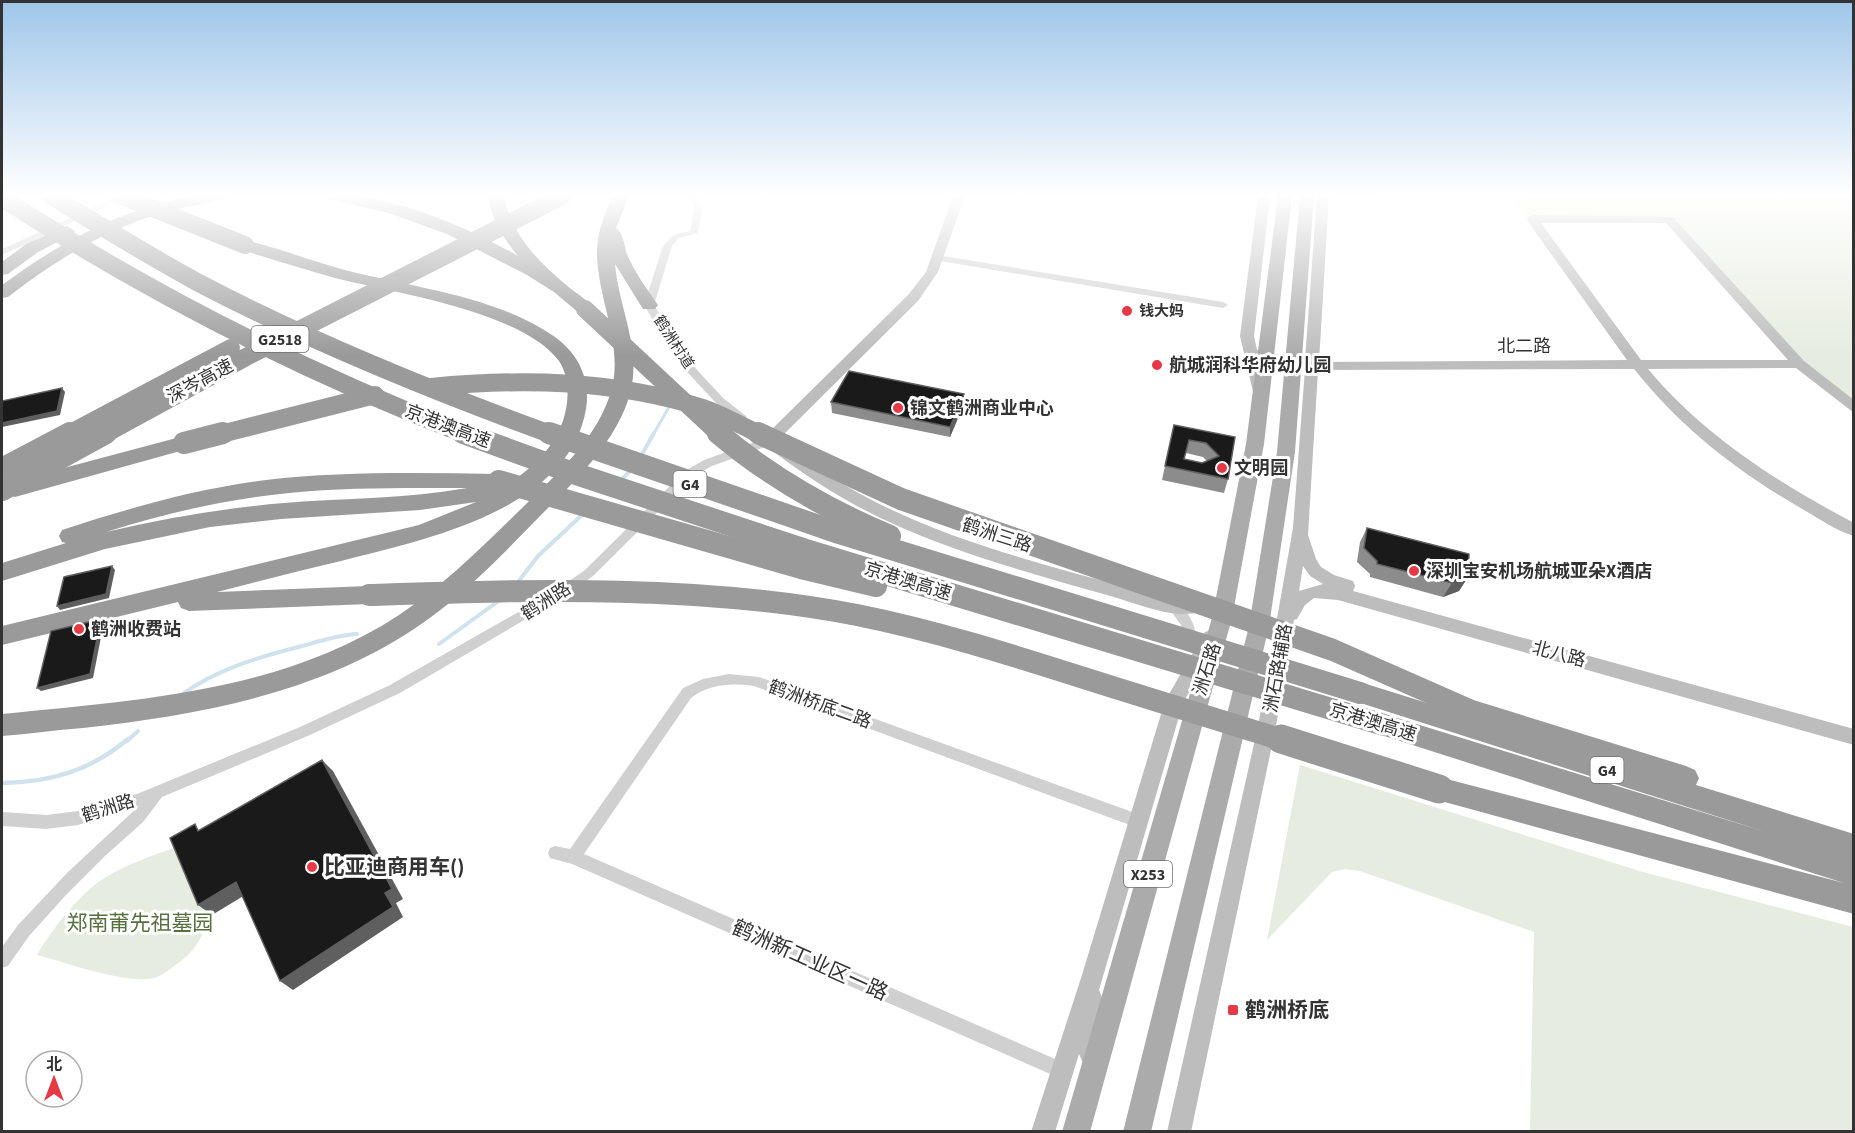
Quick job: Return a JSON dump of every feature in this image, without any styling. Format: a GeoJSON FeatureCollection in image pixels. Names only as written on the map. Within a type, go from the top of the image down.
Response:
{"type":"FeatureCollection","features":[{"type":"Feature","properties":{"kind":"highway"},"geometry":{"type":"LineString","coordinates":[[2,270],[31,249]]}},
{"type":"Feature","properties":{"kind":"highway"},"geometry":{"type":"LineString","coordinates":[[2,293],[46,259],[64,249]]}},
{"type":"Feature","properties":{"kind":"highway","name":"京港澳高速"},"geometry":{"type":"LineString","coordinates":[[82,249],[189,310],[325,375],[428,420],[560,468],[806,550],[1384,725],[1854,873]]}},
{"type":"Feature","properties":{"kind":"highway","name":"京港澳高速"},"geometry":{"type":"LineString","coordinates":[[137,249],[279,321],[453,398],[577,444],[817,526],[1854,847]]}},
{"type":"Feature","properties":{"kind":"highway"},"geometry":{"type":"LineString","coordinates":[[2,636],[423,532],[499,500],[544,466],[568,434],[578,401],[578,385],[573,370],[564,355],[549,341],[505,318],[481,310],[338,273],[258,249]]}},
{"type":"Feature","properties":{"kind":"highway","name":"深岑高速"},"geometry":{"type":"LineString","coordinates":[[2,470],[165,381],[429,249]]}},
{"type":"Feature","properties":{"kind":"highway","name":"深岑高速"},"geometry":{"type":"LineString","coordinates":[[2,491],[236,362],[458,249]]}},
{"type":"Feature","properties":{"kind":"highway"},"geometry":{"type":"LineString","coordinates":[[493,249],[559,288]]}},
{"type":"Feature","properties":{"kind":"highway"},"geometry":{"type":"LineString","coordinates":[[523,249],[559,288],[585,309],[709,426],[791,485],[872,529],[957,561],[1197,633],[1360,693]]}},
{"type":"Feature","properties":{"kind":"highway"},"geometry":{"type":"LineString","coordinates":[[2,725],[165,707],[234,694],[283,681],[334,661],[390,633],[460,581],[584,457],[615,408],[624,379],[625,351],[606,271],[605,249]]}},
{"type":"Feature","properties":{"kind":"highway"},"geometry":{"type":"LineString","coordinates":[[617,249],[618,256],[650,304]]}},
{"type":"Feature","properties":{"kind":"highway"},"geometry":{"type":"LineString","coordinates":[[2,491],[374,395],[480,382],[529,381],[598,385],[643,392],[705,409],[901,499],[1333,650],[1467,709],[1854,831]]}},
{"type":"Feature","properties":{"kind":"highway"},"geometry":{"type":"LineString","coordinates":[[2,572],[112,539],[208,520],[291,510],[440,502],[529,479]]}},
{"type":"Feature","properties":{"kind":"highway"},"geometry":{"type":"LineString","coordinates":[[2,563],[112,522],[201,498],[334,482],[499,481],[801,568],[1094,636]]}},
{"type":"Feature","properties":{"kind":"highway"},"geometry":{"type":"LineString","coordinates":[[110,610],[235,599],[502,592],[631,593],[718,598],[823,609],[953,637],[1439,789],[1854,900]]}},
{"type":"Feature","properties":{"kind":"main road","name":"洲石路"},"geometry":{"type":"LineString","coordinates":[[1076,1131],[1222,618],[1255,444],[1261,398],[1258,355],[1276,249]]}},
{"type":"Feature","properties":{"kind":"main road","name":"X253"},"geometry":{"type":"LineString","coordinates":[[1137,1131],[1259,626],[1286,452],[1303,364],[1306,249]]}},
{"type":"Feature","properties":{"kind":"street","name":"鹤洲村道"},"geometry":{"type":"LineString","coordinates":[[667,249],[650,304],[682,360],[719,400],[769,441]]}},
{"type":"Feature","properties":{"kind":"street","name":"鹤洲路"},"geometry":{"type":"LineString","coordinates":[[2,819],[46,822],[78,818],[157,792],[294,736],[395,689],[537,608],[589,573],[689,474],[708,463],[769,441],[913,298],[932,272],[939,249]]}},
{"type":"Feature","properties":{"kind":"street"},"geometry":{"type":"LineString","coordinates":[[1257,249],[1247,323],[1258,355]]}},
{"type":"Feature","properties":{"kind":"street","name":"洲石路辅路"},"geometry":{"type":"LineString","coordinates":[[1179,1131],[1268,726],[1301,528],[1303,364],[1317,249]]}},
{"type":"Feature","properties":{"kind":"street"},"geometry":{"type":"LineString","coordinates":[[1558,249],[1642,363],[1656,386],[1714,441],[1750,468],[1854,530]]}},
{"type":"Feature","properties":{"kind":"street"},"geometry":{"type":"LineString","coordinates":[[1696,249],[1799,364],[1854,408]]}},
{"type":"Feature","properties":{"kind":"street"},"geometry":{"type":"LineString","coordinates":[[936,258],[1223,305]]}},
{"type":"Feature","properties":{"kind":"street","name":"北二路"},"geometry":{"type":"LineString","coordinates":[[1258,355],[1303,364],[1799,364]]}},
{"type":"Feature","properties":{"kind":"street"},"geometry":{"type":"LineString","coordinates":[[1642,363],[1723,438],[1758,465],[1854,521]]}},
{"type":"Feature","properties":{"kind":"street","name":"鹤洲三路"},"geometry":{"type":"LineString","coordinates":[[769,441],[789,458],[850,497],[920,530],[1014,562],[1174,607],[1194,607],[1214,600],[1228,586]]}},
{"type":"Feature","properties":{"kind":"street","name":"北八路"},"geometry":{"type":"LineString","coordinates":[[1301,528],[1305,553],[1313,571],[1323,578],[1854,726]]}},
{"type":"Feature","properties":{"kind":"street","name":"北八路"},"geometry":{"type":"LineString","coordinates":[[1284,631],[1300,598],[1306,593],[1326,590],[1854,736]]}},
{"type":"Feature","properties":{"kind":"street"},"geometry":{"type":"LineString","coordinates":[[1043,1131],[1093,975],[1191,636],[1187,624],[1174,607]]}},
{"type":"Feature","properties":{"kind":"street"},"geometry":{"type":"LineString","coordinates":[[1174,701],[1222,618]]}},
{"type":"Feature","properties":{"kind":"street","name":"鹤洲桥底二路"},"geometry":{"type":"LineString","coordinates":[[573,857],[688,692],[720,680],[754,681],[1138,821]]}},
{"type":"Feature","properties":{"kind":"street"},"geometry":{"type":"LineString","coordinates":[[2,960],[39,912],[95,856],[138,819],[157,792]]}},
{"type":"Feature","properties":{"kind":"street","name":"鹤洲新工业区一路"},"geometry":{"type":"LineString","coordinates":[[555,853],[573,857],[1063,1071]]}},
{"type":"Feature","properties":{"kind":"street"},"geometry":{"type":"LineString","coordinates":[[1089,1089],[1093,975]]}},
{"type":"Feature","properties":{"kind":"green space"},"geometry":{"type":"Polygon","coordinates":[[[1696,249],[1853,249],[1853,408],[1827,388],[1696,249]]]}},
{"type":"Feature","properties":{"kind":"green space"},"geometry":{"type":"Polygon","coordinates":[[[1300,765],[1643,872],[1853,927],[1853,1131],[1530,1131],[1534,932],[1360,871],[1344,869],[1332,872],[1267,940],[1300,765]]]}},
{"type":"Feature","properties":{"kind":"green space","name":"郑南莆先祖墓园"},"geometry":{"type":"Polygon","coordinates":[[[177,847],[208,920],[196,945],[182,960],[160,976],[143,979],[113,976],[37,955],[65,915],[100,881],[148,857],[177,847]]]}},
{"type":"Feature","properties":{"kind":"building","name":"锦文鹤洲商业中心"},"geometry":{"type":"Polygon","coordinates":[[[849,371],[964,394],[950,427],[831,402],[849,371]]]}},
{"type":"Feature","properties":{"kind":"building"},"geometry":{"type":"Polygon","coordinates":[[[62,388],[57,411],[2,423],[2,401],[62,388]]]}},
{"type":"Feature","properties":{"kind":"building"},"geometry":{"type":"Polygon","coordinates":[[[1174,425],[1235,437],[1228,479],[1165,466],[1174,425]],[[1189,440],[1184,459],[1202,463],[1219,456],[1206,443],[1189,440]]]}},
{"type":"Feature","properties":{"kind":"building"},"geometry":{"type":"Polygon","coordinates":[[[1367,528],[1469,554],[1468,577],[1452,583],[1377,564],[1377,561],[1364,548],[1367,528]]]}},
{"type":"Feature","properties":{"kind":"building"},"geometry":{"type":"Polygon","coordinates":[[[112,566],[106,594],[57,606],[64,577],[112,566]]]}},
{"type":"Feature","properties":{"kind":"building"},"geometry":{"type":"Polygon","coordinates":[[[101,619],[90,674],[37,688],[51,631],[101,619]]]}},
{"type":"Feature","properties":{"kind":"building","name":"比亚迪商用车()"},"geometry":{"type":"Polygon","coordinates":[[[322,760],[392,889],[385,893],[393,907],[280,981],[236,882],[198,905],[170,838],[195,824],[198,831],[322,760]]]}},
{"type":"Feature","properties":{"kind":"waterway"},"geometry":{"type":"LineString","coordinates":[[653,435],[669,407]]}},
{"type":"Feature","properties":{"kind":"waterway"},"geometry":{"type":"LineString","coordinates":[[641,456],[654,433]]}},
{"type":"Feature","properties":{"kind":"waterway"},"geometry":{"type":"LineString","coordinates":[[620,481],[632,469]]}},
{"type":"Feature","properties":{"kind":"waterway"},"geometry":{"type":"LineString","coordinates":[[518,582],[538,556],[583,514]]}},
{"type":"Feature","properties":{"kind":"waterway"},"geometry":{"type":"LineString","coordinates":[[439,644],[500,600]]}},
{"type":"Feature","properties":{"kind":"waterway"},"geometry":{"type":"LineString","coordinates":[[181,695],[209,678],[254,659],[329,638],[357,634]]}},
{"type":"Feature","properties":{"kind":"waterway"},"geometry":{"type":"LineString","coordinates":[[127,741],[138,731]]}},
{"type":"Feature","properties":{"kind":"waterway"},"geometry":{"type":"LineString","coordinates":[[2,783],[37,780],[69,773],[99,759],[128,739]]}},
{"type":"Feature","properties":{"kind":"place","name":"钱大妈"},"geometry":{"type":"Point","coordinates":[1127,311]}},
{"type":"Feature","properties":{"kind":"place","name":"航城润科华府幼儿园"},"geometry":{"type":"Point","coordinates":[1157,365]}},
{"type":"Feature","properties":{"kind":"place","name":"锦文鹤洲商业中心"},"geometry":{"type":"Point","coordinates":[898,408]}},
{"type":"Feature","properties":{"kind":"place","name":"文明园"},"geometry":{"type":"Point","coordinates":[1222,468]}},
{"type":"Feature","properties":{"kind":"place","name":"深圳宝安机场航城亚朵X酒店"},"geometry":{"type":"Point","coordinates":[1414,571]}},
{"type":"Feature","properties":{"kind":"place","name":"鹤洲收费站"},"geometry":{"type":"Point","coordinates":[79,629]}},
{"type":"Feature","properties":{"kind":"place","name":"比亚迪商用车()"},"geometry":{"type":"Point","coordinates":[312,867]}},
{"type":"Feature","properties":{"kind":"place","name":"鹤洲桥底"},"geometry":{"type":"Point","coordinates":[1233,1010]}}]}
